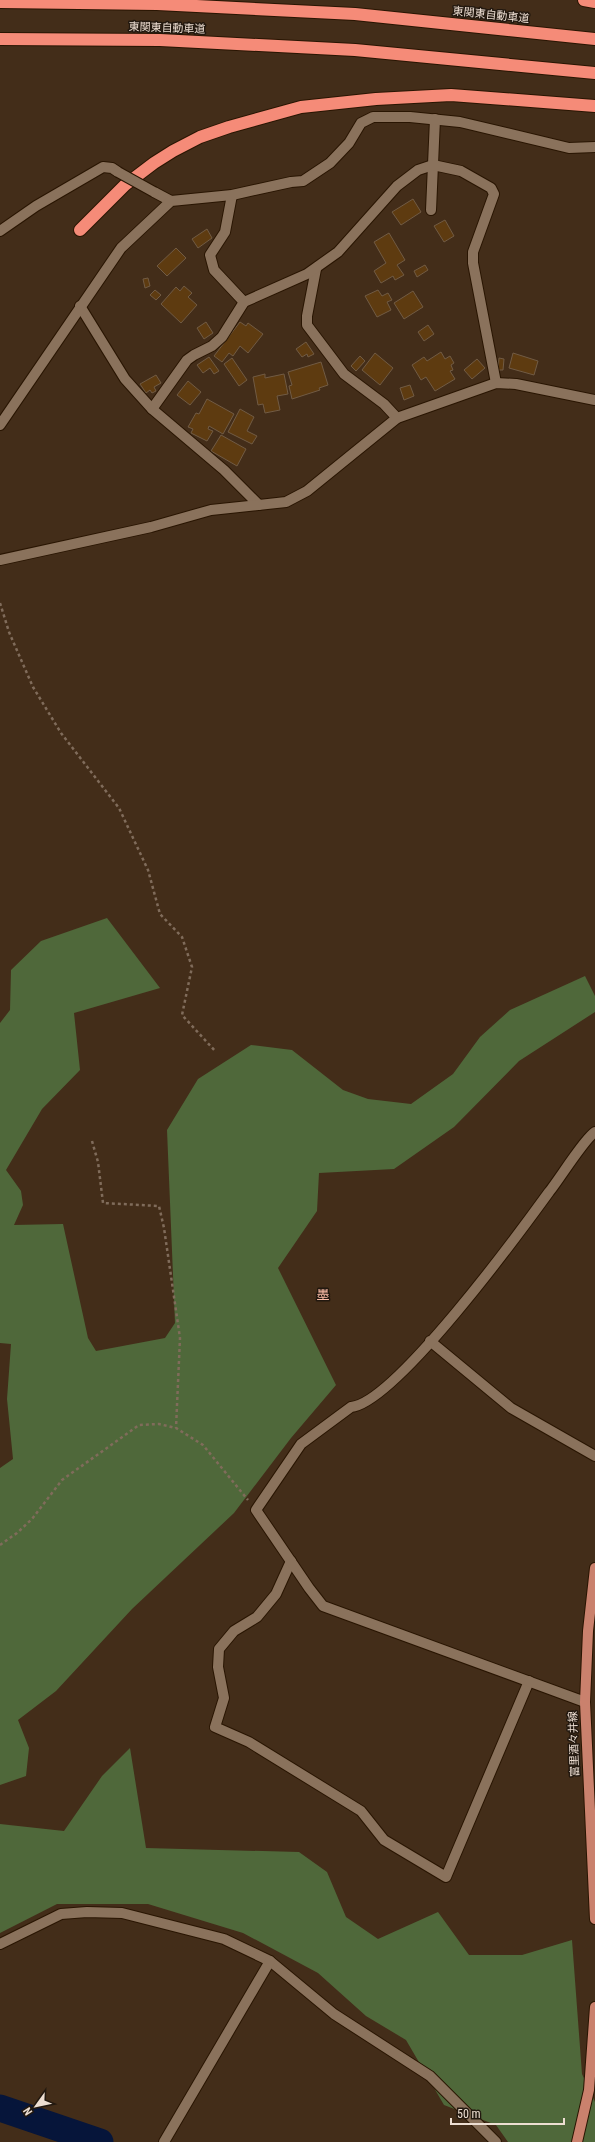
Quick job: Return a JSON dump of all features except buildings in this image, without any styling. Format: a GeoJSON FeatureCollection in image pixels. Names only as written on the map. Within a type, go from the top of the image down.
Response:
{"type":"FeatureCollection","features":[{"type":"Feature","properties":{"kind":"highway"},"geometry":{"type":"LineString","coordinates":[[584,0],[595,2]]}},
{"type":"Feature","properties":{"kind":"highway","name":"東関東自動車道"},"geometry":{"type":"LineString","coordinates":[[0,2],[157,4],[355,14],[595,39]]}},
{"type":"Feature","properties":{"kind":"highway","name":"東関東自動車道"},"geometry":{"type":"LineString","coordinates":[[0,39],[160,40],[355,50],[595,73]]}},
{"type":"Feature","properties":{"kind":"highway"},"geometry":{"type":"LineString","coordinates":[[80,230],[125,185],[173,151],[200,137],[229,126],[301,107],[376,99],[451,95],[595,106]]}},
{"type":"Feature","properties":{"kind":"main road","name":"富里酒々井線"},"geometry":{"type":"LineString","coordinates":[[595,1568],[588,1631],[585,1702],[595,1919]]}},
{"type":"Feature","properties":{"kind":"main road"},"geometry":{"type":"LineString","coordinates":[[576,2142],[589,2090],[595,2007]]}},
{"type":"Feature","properties":{"kind":"street"},"geometry":{"type":"LineString","coordinates":[[0,231],[36,206],[103,167],[112,168],[172,201],[232,195],[302,181],[330,163],[349,143],[361,123],[373,118],[460,122],[569,148],[595,148]]}},
{"type":"Feature","properties":{"kind":"street"},"geometry":{"type":"LineString","coordinates":[[430,210],[435,120]]}},
{"type":"Feature","properties":{"kind":"street"},"geometry":{"type":"LineString","coordinates":[[152,409],[187,360],[212,346],[222,337],[244,302],[316,269],[338,252],[397,186],[418,170],[433,165],[461,171],[491,188],[494,194],[473,252],[473,263],[496,383]]}},
{"type":"Feature","properties":{"kind":"street"},"geometry":{"type":"LineString","coordinates":[[232,195],[226,232],[210,255],[214,270],[244,302]]}},
{"type":"Feature","properties":{"kind":"street"},"geometry":{"type":"LineString","coordinates":[[0,425],[121,248],[172,201]]}},
{"type":"Feature","properties":{"kind":"street"},"geometry":{"type":"LineString","coordinates":[[316,269],[307,316],[307,325],[344,374],[384,404],[397,418]]}},
{"type":"Feature","properties":{"kind":"street"},"geometry":{"type":"LineString","coordinates":[[80,306],[125,379],[152,409],[224,470],[259,505]]}},
{"type":"Feature","properties":{"kind":"street"},"geometry":{"type":"LineString","coordinates":[[0,560],[151,527],[211,510],[286,502],[307,491],[397,418],[496,383],[516,384],[595,400]]}},
{"type":"Feature","properties":{"kind":"street"},"geometry":{"type":"LineString","coordinates":[[585,1702],[323,1606],[290,1561],[256,1510],[301,1444],[351,1407],[358,1406],[382,1389],[459,1310],[505,1253],[595,1132]]}},
{"type":"Feature","properties":{"kind":"street"},"geometry":{"type":"LineString","coordinates":[[430,1341],[512,1408],[595,1456]]}},
{"type":"Feature","properties":{"kind":"street"},"geometry":{"type":"LineString","coordinates":[[290,1561],[276,1594],[256,1617],[234,1631],[219,1649],[218,1667],[224,1698],[215,1727],[249,1742],[361,1811],[384,1840],[446,1877],[529,1681]]}},
{"type":"Feature","properties":{"kind":"street"},"geometry":{"type":"LineString","coordinates":[[0,1944],[61,1914],[122,1913],[224,1939],[270,1961],[334,2014],[430,2076],[496,2142]]}},
{"type":"Feature","properties":{"kind":"street"},"geometry":{"type":"LineString","coordinates":[[164,2142],[270,1961]]}},
{"type":"Feature","properties":{"kind":"path"},"geometry":{"type":"LineString","coordinates":[[0,603],[9,632],[32,687],[61,733],[119,808],[148,870],[160,914],[182,937],[192,967],[182,1015],[216,1052]]}},
{"type":"Feature","properties":{"kind":"path"},"geometry":{"type":"LineString","coordinates":[[92,1141],[98,1162],[103,1204],[158,1206],[164,1228],[180,1338],[176,1428]]}},
{"type":"Feature","properties":{"kind":"path"},"geometry":{"type":"LineString","coordinates":[[0,1545],[18,1533],[32,1519],[62,1480],[139,1425],[159,1424],[176,1428],[203,1445],[256,1510]]}},
{"type":"Feature","properties":{"kind":"green space"},"geometry":{"type":"Polygon","coordinates":[[[107,918],[160,988],[74,1013],[80,1070],[42,1109],[6,1170],[21,1191],[23,1205],[14,1225],[63,1224],[88,1338],[96,1351],[165,1338],[175,1323],[167,1130],[198,1079],[251,1045],[292,1050],[343,1090],[368,1099],[411,1104],[453,1074],[480,1037],[510,1010],[585,976],[595,996],[595,1012],[519,1061],[454,1127],[394,1169],[319,1173],[317,1211],[278,1268],[336,1385],[291,1438],[234,1513],[132,1609],[56,1691],[18,1720],[29,1748],[26,1776],[0,1785],[0,1468],[13,1459],[7,1399],[11,1344],[0,1343],[0,1023],[10,1010],[11,970],[41,941],[107,918]]]}},
{"type":"Feature","properties":{"kind":"green space"},"geometry":{"type":"Polygon","coordinates":[[[130,1748],[146,1848],[299,1852],[327,1872],[346,1917],[378,1939],[438,1912],[469,1955],[522,1955],[572,1940],[582,2074],[595,2102],[595,2142],[508,2142],[496,2125],[444,2105],[406,2040],[366,2016],[318,1973],[243,1933],[148,1904],[57,1904],[0,1933],[0,1824],[64,1831],[102,1776],[130,1748]]]}},
{"type":"Feature","properties":{"kind":"waterway"},"geometry":{"type":"LineString","coordinates":[[0,2108],[100,2142]]}},
{"type":"Feature","properties":{"kind":"district","name":"墨"},"geometry":{"type":"Point","coordinates":[323,1294]}}]}
